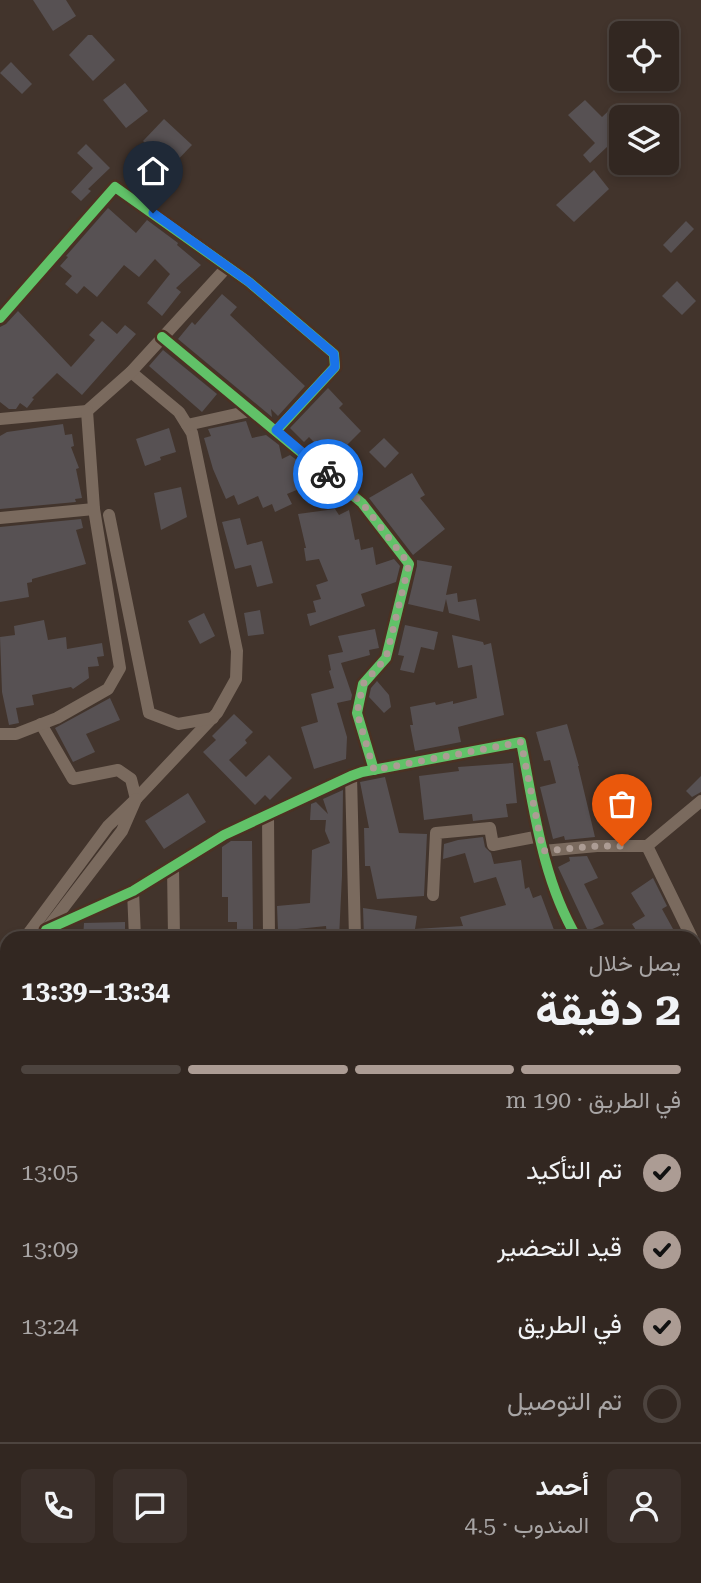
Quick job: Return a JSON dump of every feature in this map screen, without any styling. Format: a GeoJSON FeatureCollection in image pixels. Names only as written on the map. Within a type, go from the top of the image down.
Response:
{"type":"FeatureCollection","features":[{"type":"Feature","properties":{"kind":"street"},"geometry":{"type":"LineString","coordinates":[[0,318],[115,187],[192,239],[249,282],[334,354],[335,367],[276,430]]}},
{"type":"Feature","properties":{"kind":"street"},"geometry":{"type":"LineString","coordinates":[[3,416],[87,411],[131,372],[227,267]]}},
{"type":"Feature","properties":{"kind":"street"},"geometry":{"type":"LineString","coordinates":[[162,337],[362,503],[409,564],[386,658],[363,684],[357,713],[374,770]]}},
{"type":"Feature","properties":{"kind":"street"},"geometry":{"type":"LineString","coordinates":[[30,931],[108,826],[213,718],[236,679],[237,651],[192,433],[180,412],[131,372]]}},
{"type":"Feature","properties":{"kind":"street"},"geometry":{"type":"LineString","coordinates":[[0,734],[16,734],[57,718],[108,689],[120,668],[94,509],[87,411]]}},
{"type":"Feature","properties":{"kind":"street"},"geometry":{"type":"LineString","coordinates":[[187,425],[250,411]]}},
{"type":"Feature","properties":{"kind":"street"},"geometry":{"type":"LineString","coordinates":[[0,518],[94,509]]}},
{"type":"Feature","properties":{"kind":"street"},"geometry":{"type":"LineString","coordinates":[[109,516],[149,713],[178,724],[213,718]]}},
{"type":"Feature","properties":{"kind":"street"},"geometry":{"type":"LineString","coordinates":[[41,724],[73,779],[118,770],[131,779],[136,799],[122,831],[45,931]]}},
{"type":"Feature","properties":{"kind":"street"},"geometry":{"type":"LineString","coordinates":[[49,931],[133,891],[224,835],[351,776],[521,742],[543,851],[563,914],[573,931]]}},
{"type":"Feature","properties":{"kind":"street"},"geometry":{"type":"LineString","coordinates":[[351,776],[355,931]]}},
{"type":"Feature","properties":{"kind":"street"},"geometry":{"type":"LineString","coordinates":[[543,851],[597,846],[647,846],[701,801]]}},
{"type":"Feature","properties":{"kind":"street"},"geometry":{"type":"LineString","coordinates":[[268,816],[269,931]]}},
{"type":"Feature","properties":{"kind":"street"},"geometry":{"type":"LineString","coordinates":[[433,895],[436,833],[490,828],[493,845],[540,836]]}},
{"type":"Feature","properties":{"kind":"street"},"geometry":{"type":"LineString","coordinates":[[647,846],[689,931]]}},
{"type":"Feature","properties":{"kind":"street"},"geometry":{"type":"LineString","coordinates":[[173,866],[174,931]]}},
{"type":"Feature","properties":{"kind":"street"},"geometry":{"type":"LineString","coordinates":[[133,891],[135,931]]}},
{"type":"Feature","properties":{"kind":"building"},"geometry":{"type":"Polygon","coordinates":[[[33,0],[66,0],[76,16],[53,31],[33,0]]]}},
{"type":"Feature","properties":{"kind":"building"},"geometry":{"type":"Polygon","coordinates":[[[88,35],[92,35],[115,60],[93,81],[69,55],[88,35]]]}},
{"type":"Feature","properties":{"kind":"building"},"geometry":{"type":"Polygon","coordinates":[[[11,62],[32,84],[22,94],[0,73],[11,62]]]}},
{"type":"Feature","properties":{"kind":"building"},"geometry":{"type":"Polygon","coordinates":[[[125,83],[148,111],[126,128],[103,100],[125,83]]]}},
{"type":"Feature","properties":{"kind":"building"},"geometry":{"type":"Polygon","coordinates":[[[585,100],[602,117],[609,110],[609,147],[590,163],[583,155],[595,143],[568,115],[585,100]]]}},
{"type":"Feature","properties":{"kind":"building"},"geometry":{"type":"Polygon","coordinates":[[[164,119],[192,145],[170,168],[143,141],[164,119]]]}},
{"type":"Feature","properties":{"kind":"building"},"geometry":{"type":"Polygon","coordinates":[[[86,144],[110,168],[88,189],[91,191],[81,201],[71,192],[93,168],[77,153],[86,144]]]}},
{"type":"Feature","properties":{"kind":"building"},"geometry":{"type":"Polygon","coordinates":[[[594,170],[609,189],[574,222],[556,205],[594,170]]]}},
{"type":"Feature","properties":{"kind":"building"},"geometry":{"type":"Polygon","coordinates":[[[108,208],[136,233],[147,220],[178,243],[177,245],[201,265],[176,288],[181,292],[162,316],[147,303],[170,274],[155,259],[139,277],[124,265],[97,297],[84,286],[77,294],[65,284],[72,276],[60,266],[108,208]]]}},
{"type":"Feature","properties":{"kind":"building"},"geometry":{"type":"Polygon","coordinates":[[[686,221],[694,229],[671,253],[663,245],[686,221]]]}},
{"type":"Feature","properties":{"kind":"building"},"geometry":{"type":"Polygon","coordinates":[[[677,281],[696,301],[682,315],[662,296],[677,281]]]}},
{"type":"Feature","properties":{"kind":"building"},"geometry":{"type":"Polygon","coordinates":[[[222,294],[237,307],[230,315],[305,386],[278,416],[271,409],[272,417],[178,339],[192,322],[195,325],[222,294]]]}},
{"type":"Feature","properties":{"kind":"building"},"geometry":{"type":"Polygon","coordinates":[[[18,311],[71,367],[95,340],[89,335],[102,321],[117,334],[125,325],[136,334],[82,395],[57,373],[32,398],[34,399],[27,408],[20,403],[16,409],[9,409],[0,402],[0,327],[18,311]]]}},
{"type":"Feature","properties":{"kind":"building"},"geometry":{"type":"Polygon","coordinates":[[[163,350],[217,394],[202,412],[149,366],[163,350]]]}},
{"type":"Feature","properties":{"kind":"building"},"geometry":{"type":"Polygon","coordinates":[[[328,388],[343,404],[339,408],[361,431],[338,454],[340,463],[318,440],[315,443],[309,437],[304,442],[290,428],[328,388]]]}},
{"type":"Feature","properties":{"kind":"building"},"geometry":{"type":"Polygon","coordinates":[[[246,421],[252,438],[266,435],[279,445],[282,459],[290,455],[298,461],[306,480],[297,484],[299,489],[287,494],[292,504],[275,512],[272,504],[263,508],[258,496],[238,505],[234,495],[226,499],[213,469],[204,438],[211,436],[208,429],[246,421]]]}},
{"type":"Feature","properties":{"kind":"building"},"geometry":{"type":"Polygon","coordinates":[[[63,424],[65,435],[72,434],[74,446],[71,447],[79,468],[76,469],[82,498],[75,499],[76,502],[0,509],[0,436],[7,432],[63,424]]]}},
{"type":"Feature","properties":{"kind":"building"},"geometry":{"type":"Polygon","coordinates":[[[169,428],[176,452],[145,466],[136,439],[169,428]]]}},
{"type":"Feature","properties":{"kind":"building"},"geometry":{"type":"Polygon","coordinates":[[[384,438],[399,453],[385,468],[369,452],[384,438]]]}},
{"type":"Feature","properties":{"kind":"building"},"geometry":{"type":"Polygon","coordinates":[[[412,473],[425,495],[420,498],[445,529],[413,555],[369,498],[412,473]]]}},
{"type":"Feature","properties":{"kind":"building"},"geometry":{"type":"Polygon","coordinates":[[[181,487],[187,517],[161,530],[154,493],[181,487]]]}},
{"type":"Feature","properties":{"kind":"building"},"geometry":{"type":"Polygon","coordinates":[[[335,509],[339,515],[349,510],[355,540],[359,539],[361,550],[373,547],[376,565],[394,559],[400,566],[396,582],[361,594],[365,606],[310,626],[307,614],[316,612],[313,601],[321,599],[316,585],[328,581],[319,559],[306,561],[306,548],[298,514],[335,509]]]}},
{"type":"Feature","properties":{"kind":"building"},"geometry":{"type":"Polygon","coordinates":[[[240,518],[247,545],[262,541],[273,583],[257,587],[251,565],[235,569],[222,522],[240,518]]]}},
{"type":"Feature","properties":{"kind":"building"},"geometry":{"type":"Polygon","coordinates":[[[81,519],[83,528],[76,530],[86,564],[32,579],[32,582],[27,583],[29,597],[0,602],[0,527],[81,519]]]}},
{"type":"Feature","properties":{"kind":"building"},"geometry":{"type":"Polygon","coordinates":[[[417,560],[452,566],[446,595],[457,593],[458,602],[476,599],[480,621],[449,613],[446,599],[443,612],[408,604],[417,560]]]}},
{"type":"Feature","properties":{"kind":"building"},"geometry":{"type":"Polygon","coordinates":[[[260,610],[264,634],[248,636],[244,613],[260,610]]]}},
{"type":"Feature","properties":{"kind":"building"},"geometry":{"type":"Polygon","coordinates":[[[204,613],[215,636],[200,644],[188,621],[204,613]]]}},
{"type":"Feature","properties":{"kind":"building"},"geometry":{"type":"Polygon","coordinates":[[[44,620],[48,640],[66,637],[67,649],[102,643],[104,656],[97,657],[99,666],[88,667],[89,678],[73,689],[71,687],[32,695],[34,705],[16,708],[19,723],[9,725],[2,692],[0,637],[15,635],[14,626],[44,620]]]}},
{"type":"Feature","properties":{"kind":"building"},"geometry":{"type":"Polygon","coordinates":[[[405,625],[438,632],[434,650],[421,647],[414,673],[400,670],[404,656],[398,655],[405,625]]]}},
{"type":"Feature","properties":{"kind":"building"},"geometry":{"type":"Polygon","coordinates":[[[375,629],[379,648],[369,650],[370,655],[341,663],[352,695],[351,700],[337,703],[347,737],[346,759],[314,769],[301,727],[318,722],[311,694],[334,688],[328,655],[343,652],[338,636],[375,629]]]}},
{"type":"Feature","properties":{"kind":"building"},"geometry":{"type":"Polygon","coordinates":[[[452,635],[483,642],[484,645],[491,643],[504,715],[458,727],[461,742],[415,751],[410,707],[435,702],[436,705],[453,701],[453,704],[477,698],[472,665],[458,668],[452,635]]]}},
{"type":"Feature","properties":{"kind":"building"},"geometry":{"type":"Polygon","coordinates":[[[377,681],[389,695],[391,707],[384,713],[369,697],[371,688],[377,681]]]}},
{"type":"Feature","properties":{"kind":"building"},"geometry":{"type":"Polygon","coordinates":[[[110,698],[120,720],[86,734],[95,752],[73,762],[55,728],[110,698]]]}},
{"type":"Feature","properties":{"kind":"building"},"geometry":{"type":"Polygon","coordinates":[[[234,714],[253,732],[245,740],[247,743],[229,760],[246,777],[269,755],[292,778],[270,800],[265,795],[255,805],[203,752],[216,740],[212,736],[234,714]]]}},
{"type":"Feature","properties":{"kind":"building"},"geometry":{"type":"Polygon","coordinates":[[[567,724],[595,837],[565,840],[564,836],[553,839],[540,787],[556,783],[550,760],[544,761],[536,732],[567,724]]]}},
{"type":"Feature","properties":{"kind":"building"},"geometry":{"type":"Polygon","coordinates":[[[513,763],[517,803],[506,804],[508,817],[473,821],[472,814],[424,820],[419,776],[459,771],[458,767],[513,763]]]}},
{"type":"Feature","properties":{"kind":"building"},"geometry":{"type":"Polygon","coordinates":[[[701,776],[701,792],[692,797],[686,791],[701,776]]]}},
{"type":"Feature","properties":{"kind":"building"},"geometry":{"type":"Polygon","coordinates":[[[385,777],[399,833],[427,834],[424,896],[377,899],[370,866],[365,866],[364,828],[369,828],[360,782],[385,777]]]}},
{"type":"Feature","properties":{"kind":"building"},"geometry":{"type":"Polygon","coordinates":[[[343,790],[339,931],[326,931],[326,926],[278,931],[277,906],[310,903],[312,850],[330,843],[325,831],[326,820],[310,820],[311,804],[316,802],[328,814],[323,799],[343,790]]]}},
{"type":"Feature","properties":{"kind":"building"},"geometry":{"type":"Polygon","coordinates":[[[188,793],[206,822],[164,849],[145,821],[188,793]]]}},
{"type":"Feature","properties":{"kind":"building"},"geometry":{"type":"Polygon","coordinates":[[[483,837],[494,864],[521,860],[525,889],[529,887],[533,898],[541,895],[554,931],[364,931],[363,908],[417,916],[415,929],[463,926],[460,917],[506,905],[496,877],[474,883],[465,853],[443,859],[444,844],[483,837]]]}},
{"type":"Feature","properties":{"kind":"building"},"geometry":{"type":"Polygon","coordinates":[[[231,841],[252,841],[253,930],[237,931],[237,922],[228,922],[228,897],[222,897],[222,847],[231,841]]]}},
{"type":"Feature","properties":{"kind":"building"},"geometry":{"type":"Polygon","coordinates":[[[587,856],[598,878],[584,884],[604,924],[588,931],[558,867],[570,861],[569,857],[587,856]]]}},
{"type":"Feature","properties":{"kind":"building"},"geometry":{"type":"Polygon","coordinates":[[[653,878],[667,906],[662,909],[674,931],[636,931],[632,924],[645,916],[631,893],[653,878]]]}},
{"type":"Feature","properties":{"kind":"building"},"geometry":{"type":"Polygon","coordinates":[[[125,922],[125,931],[83,931],[84,923],[125,922]]]}},
{"type":"Feature","properties":{"kind":"cycle path"},"geometry":{"type":"LineString","coordinates":[[0,318],[115,187],[249,282],[334,354],[335,367],[276,431]]}},
{"type":"Feature","properties":{"kind":"cycle path"},"geometry":{"type":"LineString","coordinates":[[162,337],[362,503],[409,564],[386,658],[363,684],[357,713],[374,770]]}},
{"type":"Feature","properties":{"kind":"cycle path"},"geometry":{"type":"LineString","coordinates":[[46,930],[133,891],[224,835],[351,776],[521,742],[547,867],[555,892],[573,931]]}},
{"type":"Feature","properties":{"kind":"way so far"},"geometry":{"type":"LineString","coordinates":[[328,474],[362,503],[409,564],[386,658],[363,684],[357,713],[374,770],[521,742],[543,851],[622,846]]}},
{"type":"Feature","properties":{"kind":"route"},"geometry":{"type":"LineString","coordinates":[[153,213],[249,282],[334,354],[335,367],[276,430],[328,474]]}}]}
